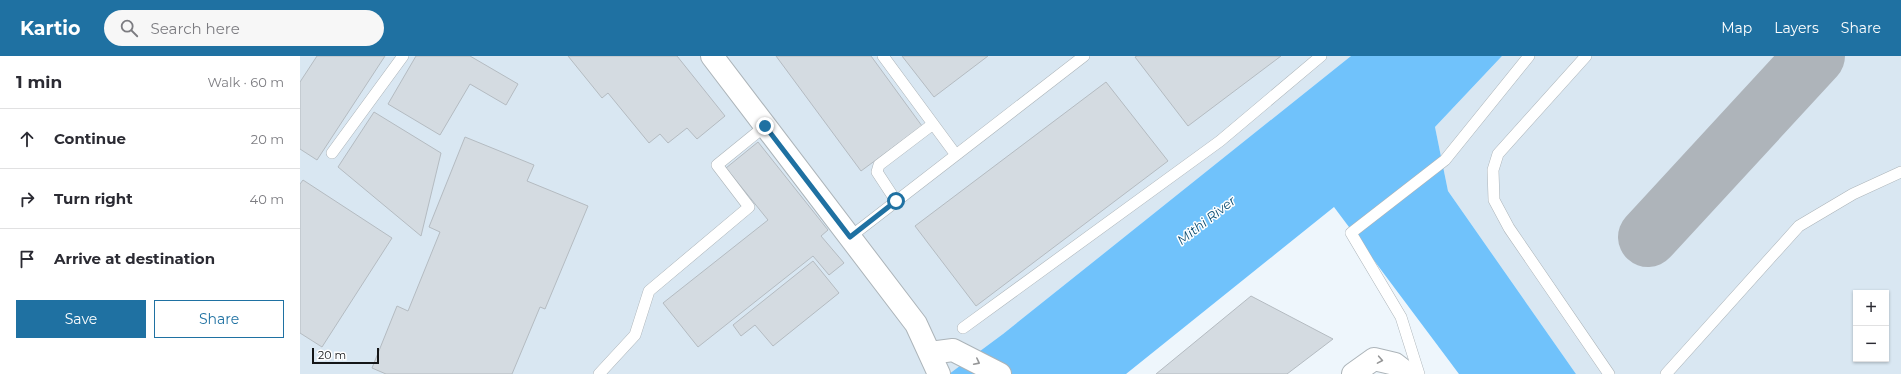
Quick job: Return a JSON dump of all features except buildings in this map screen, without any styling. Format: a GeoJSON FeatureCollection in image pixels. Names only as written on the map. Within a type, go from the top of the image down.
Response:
{"type":"FeatureCollection","features":[{"type":"Feature","properties":{"kind":"street"},"geometry":{"type":"LineString","coordinates":[[712,56],[916,324],[939,374]]}},
{"type":"Feature","properties":{"kind":"street"},"geometry":{"type":"LineString","coordinates":[[930,353],[953,350],[1000,374]]}},
{"type":"Feature","properties":{"kind":"street"},"geometry":{"type":"LineString","coordinates":[[1353,374],[1374,359],[1395,364],[1408,374]]}},
{"type":"Feature","properties":{"kind":"lane"},"geometry":{"type":"LineString","coordinates":[[332,153],[403,56]]}},
{"type":"Feature","properties":{"kind":"lane"},"geometry":{"type":"LineString","coordinates":[[883,56],[956,155]]}},
{"type":"Feature","properties":{"kind":"lane"},"geometry":{"type":"LineString","coordinates":[[964,328],[1220,141],[1321,56]]}},
{"type":"Feature","properties":{"kind":"lane"},"geometry":{"type":"LineString","coordinates":[[1419,374],[1400,316],[1351,233],[1445,160],[1529,56]]}},
{"type":"Feature","properties":{"kind":"lane"},"geometry":{"type":"LineString","coordinates":[[1586,56],[1498,154],[1492,170],[1494,200],[1509,228],[1609,374]]}},
{"type":"Feature","properties":{"kind":"lane"},"geometry":{"type":"LineString","coordinates":[[850,237],[1079,58]]}},
{"type":"Feature","properties":{"kind":"lane"},"geometry":{"type":"LineString","coordinates":[[896,201],[877,172],[879,165],[933,124]]}},
{"type":"Feature","properties":{"kind":"lane"},"geometry":{"type":"LineString","coordinates":[[599,374],[635,336],[648,291],[749,207],[717,165],[765,126]]}},
{"type":"Feature","properties":{"kind":"lane"},"geometry":{"type":"LineString","coordinates":[[1666,374],[1799,226],[1853,194],[1901,172]]}},
{"type":"Feature","properties":{"kind":"shaded area"},"geometry":{"type":"Polygon","coordinates":[[[300,56],[1351,56],[1003,334],[949,374],[300,374],[300,56]]]}},
{"type":"Feature","properties":{"kind":"shaded area"},"geometry":{"type":"Polygon","coordinates":[[[1502,56],[1901,56],[1901,374],[1576,374],[1448,191],[1435,127],[1502,56]]]}},
{"type":"Feature","properties":{"kind":"water","name":"Mithi River"},"geometry":{"type":"Polygon","coordinates":[[[1351,56],[1502,56],[1435,127],[1448,191],[1576,374],[1459,374],[1334,207],[1126,374],[949,374],[1003,334],[1351,56]]]}},
{"type":"Feature","properties":{"kind":"taxiway"},"geometry":{"type":"LineString","coordinates":[[1648,237],[1815,56]]}},
{"type":"Feature","properties":{"kind":"route"},"geometry":{"type":"LineString","coordinates":[[765,126],[850,237],[896,201]]}}]}
